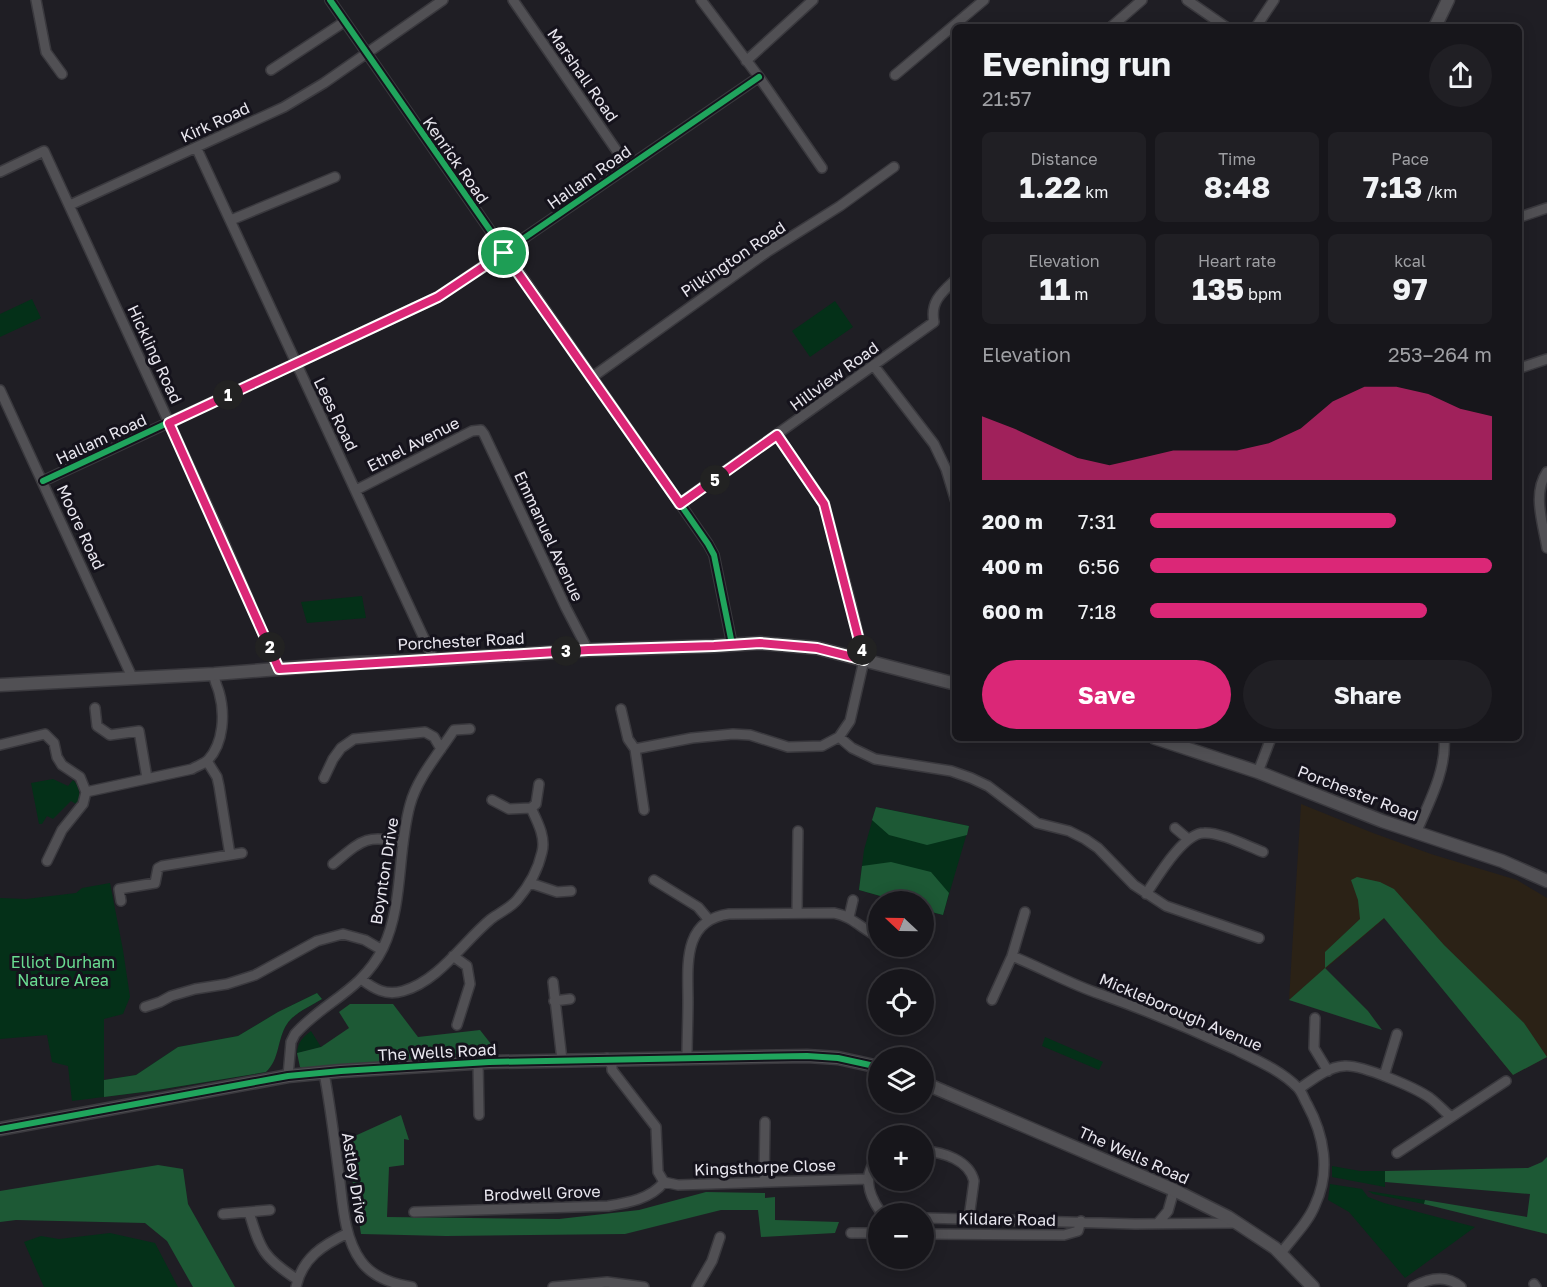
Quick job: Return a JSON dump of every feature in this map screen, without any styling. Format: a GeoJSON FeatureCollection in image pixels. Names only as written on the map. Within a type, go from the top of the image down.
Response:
{"type":"FeatureCollection","features":[{"type":"Feature","properties":{"kind":"street"},"geometry":{"type":"LineString","coordinates":[[36,0],[46,52],[62,74]]}},
{"type":"Feature","properties":{"kind":"street","name":"Kenrick Road"},"geometry":{"type":"LineString","coordinates":[[330,0],[365,54],[714,555],[732,644]]}},
{"type":"Feature","properties":{"kind":"street","name":"Kirk Road"},"geometry":{"type":"LineString","coordinates":[[70,205],[284,107],[324,83],[443,0]]}},
{"type":"Feature","properties":{"kind":"street","name":"Marshall Road"},"geometry":{"type":"LineString","coordinates":[[513,0],[628,167]]}},
{"type":"Feature","properties":{"kind":"street"},"geometry":{"type":"LineString","coordinates":[[701,0],[759,77],[822,168]]}},
{"type":"Feature","properties":{"kind":"street"},"geometry":{"type":"LineString","coordinates":[[746,61],[813,0]]}},
{"type":"Feature","properties":{"kind":"street"},"geometry":{"type":"LineString","coordinates":[[956,24],[984,0]]}},
{"type":"Feature","properties":{"kind":"street"},"geometry":{"type":"LineString","coordinates":[[1114,24],[1142,0]]}},
{"type":"Feature","properties":{"kind":"street"},"geometry":{"type":"LineString","coordinates":[[1187,0],[1222,24]]}},
{"type":"Feature","properties":{"kind":"street"},"geometry":{"type":"LineString","coordinates":[[1258,24],[1274,0]]}},
{"type":"Feature","properties":{"kind":"street"},"geometry":{"type":"LineString","coordinates":[[1436,24],[1448,0]]}},
{"type":"Feature","properties":{"kind":"street"},"geometry":{"type":"LineString","coordinates":[[271,70],[344,22]]}},
{"type":"Feature","properties":{"kind":"street"},"geometry":{"type":"LineString","coordinates":[[895,75],[952,27]]}},
{"type":"Feature","properties":{"kind":"street","name":"Hallam Road"},"geometry":{"type":"LineString","coordinates":[[43,481],[438,297],[759,77]]}},
{"type":"Feature","properties":{"kind":"street","name":"Lees Road"},"geometry":{"type":"LineString","coordinates":[[196,147],[434,660]]}},
{"type":"Feature","properties":{"kind":"street","name":"Hickling Road"},"geometry":{"type":"LineString","coordinates":[[0,172],[44,152],[279,669]]}},
{"type":"Feature","properties":{"kind":"street","name":"Pilkington Road"},"geometry":{"type":"LineString","coordinates":[[591,378],[767,252],[840,206],[894,167]]}},
{"type":"Feature","properties":{"kind":"street"},"geometry":{"type":"LineString","coordinates":[[231,220],[334,177]]}},
{"type":"Feature","properties":{"kind":"street"},"geometry":{"type":"LineString","coordinates":[[1522,216],[1547,208]]}},
{"type":"Feature","properties":{"kind":"street","name":"Hillview Road"},"geometry":{"type":"LineString","coordinates":[[680,504],[934,322],[932,312],[935,303],[940,294],[952,283]]}},
{"type":"Feature","properties":{"kind":"street"},"geometry":{"type":"LineString","coordinates":[[1522,367],[1547,359]]}},
{"type":"Feature","properties":{"kind":"street"},"geometry":{"type":"LineString","coordinates":[[874,366],[934,444],[946,469],[952,489]]}},
{"type":"Feature","properties":{"kind":"street","name":"Moore Road"},"geometry":{"type":"LineString","coordinates":[[0,390],[132,677]]}},
{"type":"Feature","properties":{"kind":"street","name":"Ethel Avenue"},"geometry":{"type":"LineString","coordinates":[[356,490],[472,431],[481,430],[484,434]]}},
{"type":"Feature","properties":{"kind":"street","name":"Emmanuel Avenue"},"geometry":{"type":"LineString","coordinates":[[484,434],[588,650]]}},
{"type":"Feature","properties":{"kind":"street"},"geometry":{"type":"LineString","coordinates":[[635,749],[692,738],[733,734],[750,735],[788,747],[822,746],[839,737],[850,722],[864,660],[824,504],[777,435]]}},
{"type":"Feature","properties":{"kind":"street"},"geometry":{"type":"LineString","coordinates":[[1547,472],[1541,481],[1539,492],[1547,548]]}},
{"type":"Feature","properties":{"kind":"street","name":"Porchester Road"},"geometry":{"type":"LineString","coordinates":[[0,685],[588,650],[760,643],[817,648],[952,683]]}},
{"type":"Feature","properties":{"kind":"street"},"geometry":{"type":"LineString","coordinates":[[86,792],[192,769],[207,761],[215,751],[222,726],[219,692],[214,681],[214,674]]}},
{"type":"Feature","properties":{"kind":"street"},"geometry":{"type":"LineString","coordinates":[[94,708],[97,726],[110,735],[140,731],[147,778]]}},
{"type":"Feature","properties":{"kind":"street"},"geometry":{"type":"LineString","coordinates":[[621,709],[628,739],[635,749],[644,810]]}},
{"type":"Feature","properties":{"kind":"street","name":"Boynton Drive"},"geometry":{"type":"LineString","coordinates":[[288,1076],[291,1042],[295,1034],[311,1018],[361,979],[382,950],[397,900],[402,843],[410,803],[425,773],[454,730],[470,729]]}},
{"type":"Feature","properties":{"kind":"street"},"geometry":{"type":"LineString","coordinates":[[324,778],[341,748],[354,739],[425,732],[434,737],[441,749]]}},
{"type":"Feature","properties":{"kind":"street"},"geometry":{"type":"LineString","coordinates":[[0,745],[45,734],[54,743],[57,757],[62,765],[80,777],[86,792],[83,804],[62,830],[47,861]]}},
{"type":"Feature","properties":{"kind":"street"},"geometry":{"type":"LineString","coordinates":[[839,737],[863,755],[875,759],[951,771],[988,786],[1037,823],[1069,831],[1085,839],[1098,848],[1134,885],[1166,906],[1259,938]]}},
{"type":"Feature","properties":{"kind":"street","name":"Porchester Road"},"geometry":{"type":"LineString","coordinates":[[1164,741],[1258,772],[1416,833],[1502,861],[1547,882]]}},
{"type":"Feature","properties":{"kind":"street"},"geometry":{"type":"LineString","coordinates":[[1258,772],[1270,741]]}},
{"type":"Feature","properties":{"kind":"street"},"geometry":{"type":"LineString","coordinates":[[1416,833],[1442,768],[1444,741]]}},
{"type":"Feature","properties":{"kind":"street"},"geometry":{"type":"LineString","coordinates":[[323,754],[333,759]]}},
{"type":"Feature","properties":{"kind":"street"},"geometry":{"type":"LineString","coordinates":[[207,761],[217,777],[230,855]]}},
{"type":"Feature","properties":{"kind":"street"},"geometry":{"type":"LineString","coordinates":[[492,800],[510,809],[531,808],[536,804],[539,784]]}},
{"type":"Feature","properties":{"kind":"street"},"geometry":{"type":"LineString","coordinates":[[361,979],[384,993],[401,992],[422,983],[492,918],[515,903],[530,883],[543,850],[543,842],[531,808]]}},
{"type":"Feature","properties":{"kind":"street"},"geometry":{"type":"LineString","coordinates":[[1175,828],[1188,839]]}},
{"type":"Feature","properties":{"kind":"street"},"geometry":{"type":"LineString","coordinates":[[797,913],[798,831]]}},
{"type":"Feature","properties":{"kind":"street"},"geometry":{"type":"LineString","coordinates":[[1146,894],[1188,839],[1202,832],[1263,852]]}},
{"type":"Feature","properties":{"kind":"street"},"geometry":{"type":"LineString","coordinates":[[333,864],[366,840],[383,838],[402,843]]}},
{"type":"Feature","properties":{"kind":"street"},"geometry":{"type":"LineString","coordinates":[[121,902],[119,889],[155,883],[158,868],[162,866],[242,853]]}},
{"type":"Feature","properties":{"kind":"street"},"geometry":{"type":"LineString","coordinates":[[654,880],[698,907],[709,920]]}},
{"type":"Feature","properties":{"kind":"street"},"geometry":{"type":"LineString","coordinates":[[530,883],[557,892],[571,891]]}},
{"type":"Feature","properties":{"kind":"street"},"geometry":{"type":"LineString","coordinates":[[849,917],[853,900]]}},
{"type":"Feature","properties":{"kind":"street"},"geometry":{"type":"LineString","coordinates":[[992,1000],[1012,956],[1025,912]]}},
{"type":"Feature","properties":{"kind":"street"},"geometry":{"type":"LineString","coordinates":[[687,1058],[688,955],[695,937],[709,920],[729,914],[834,913],[849,917],[868,932]]}},
{"type":"Feature","properties":{"kind":"street"},"geometry":{"type":"LineString","coordinates":[[145,1007],[187,991],[226,984],[255,975],[317,941],[343,934],[365,940],[382,950]]}},
{"type":"Feature","properties":{"kind":"street"},"geometry":{"type":"LineString","coordinates":[[453,956],[467,966],[470,984],[457,1025]]}},
{"type":"Feature","properties":{"kind":"street","name":"Mickleborough Avenue"},"geometry":{"type":"LineString","coordinates":[[1012,956],[1198,1033],[1269,1066],[1299,1089],[1315,1119],[1322,1140],[1323,1184],[1315,1206],[1281,1253]]}},
{"type":"Feature","properties":{"kind":"street"},"geometry":{"type":"LineString","coordinates":[[553,982],[562,1060]]}},
{"type":"Feature","properties":{"kind":"street"},"geometry":{"type":"LineString","coordinates":[[554,1000],[570,999]]}},
{"type":"Feature","properties":{"kind":"street"},"geometry":{"type":"LineString","coordinates":[[1315,1018],[1318,1030],[1314,1048],[1328,1071]]}},
{"type":"Feature","properties":{"kind":"street"},"geometry":{"type":"LineString","coordinates":[[1384,1076],[1396,1034]]}},
{"type":"Feature","properties":{"kind":"street","name":"The Wells Road"},"geometry":{"type":"LineString","coordinates":[[0,1129],[288,1076],[424,1064],[607,1058],[807,1056],[838,1058],[868,1065]]}},
{"type":"Feature","properties":{"kind":"street"},"geometry":{"type":"LineString","coordinates":[[607,1058],[612,1070],[656,1127],[658,1172],[664,1182]]}},
{"type":"Feature","properties":{"kind":"street"},"geometry":{"type":"LineString","coordinates":[[478,1062],[479,1115]]}},
{"type":"Feature","properties":{"kind":"street"},"geometry":{"type":"LineString","coordinates":[[1299,1089],[1328,1071],[1344,1066],[1361,1068],[1384,1076],[1430,1098],[1451,1117]]}},
{"type":"Feature","properties":{"kind":"street","name":"Astley Drive"},"geometry":{"type":"LineString","coordinates":[[324,1073],[348,1233],[361,1261],[372,1273],[386,1281],[412,1287]]}},
{"type":"Feature","properties":{"kind":"street"},"geometry":{"type":"LineString","coordinates":[[1396,1153],[1506,1081]]}},
{"type":"Feature","properties":{"kind":"street","name":"The Wells Road"},"geometry":{"type":"LineString","coordinates":[[934,1087],[1174,1190],[1237,1223],[1281,1253],[1313,1287]]}},
{"type":"Feature","properties":{"kind":"street"},"geometry":{"type":"LineString","coordinates":[[764,1182],[765,1122]]}},
{"type":"Feature","properties":{"kind":"street","name":"Kildare Road"},"geometry":{"type":"LineString","coordinates":[[934,1152],[954,1159],[964,1165],[973,1175],[969,1218]]}},
{"type":"Feature","properties":{"kind":"street"},"geometry":{"type":"LineString","coordinates":[[867,1179],[875,1203]]}},
{"type":"Feature","properties":{"kind":"street","name":"Kingsthorpe Close"},"geometry":{"type":"LineString","coordinates":[[664,1182],[678,1185],[867,1179]]}},
{"type":"Feature","properties":{"kind":"street","name":"Brodwell Grove"},"geometry":{"type":"LineString","coordinates":[[414,1212],[608,1206],[626,1203],[651,1194],[664,1182]]}},
{"type":"Feature","properties":{"kind":"street"},"geometry":{"type":"LineString","coordinates":[[1158,1223],[1168,1212],[1174,1190]]}},
{"type":"Feature","properties":{"kind":"street"},"geometry":{"type":"LineString","coordinates":[[223,1214],[270,1210]]}},
{"type":"Feature","properties":{"kind":"street"},"geometry":{"type":"LineString","coordinates":[[249,1212],[258,1244],[297,1283],[305,1263],[315,1251],[348,1233]]}},
{"type":"Feature","properties":{"kind":"street","name":"Kildare Road"},"geometry":{"type":"LineString","coordinates":[[934,1218],[1237,1223]]}},
{"type":"Feature","properties":{"kind":"street","name":"Kildare Road"},"geometry":{"type":"LineString","coordinates":[[934,1233],[1064,1235],[1078,1231],[1081,1221]]}},
{"type":"Feature","properties":{"kind":"street"},"geometry":{"type":"LineString","coordinates":[[850,1233],[868,1233]]}},
{"type":"Feature","properties":{"kind":"street"},"geometry":{"type":"LineString","coordinates":[[698,1287],[712,1261],[720,1237]]}},
{"type":"Feature","properties":{"kind":"street"},"geometry":{"type":"LineString","coordinates":[[1413,1287],[1434,1278],[1457,1283],[1461,1287]]}},
{"type":"Feature","properties":{"kind":"street"},"geometry":{"type":"LineString","coordinates":[[553,1287],[607,1282],[644,1287]]}},
{"type":"Feature","properties":{"kind":"shaded area"},"geometry":{"type":"Polygon","coordinates":[[[1301,804],[1431,854],[1517,880],[1547,898],[1547,1057],[1513,1075],[1385,918],[1289,1000],[1301,804]]]}},
{"type":"Feature","properties":{"kind":"green space"},"geometry":{"type":"Polygon","coordinates":[[[32,299],[41,318],[0,337],[0,314],[32,299]]]}},
{"type":"Feature","properties":{"kind":"green space"},"geometry":{"type":"Polygon","coordinates":[[[835,301],[853,327],[810,357],[792,331],[835,301]]]}},
{"type":"Feature","properties":{"kind":"green space"},"geometry":{"type":"Polygon","coordinates":[[[362,596],[366,618],[307,623],[301,602],[362,596]]]}},
{"type":"Feature","properties":{"kind":"green space"},"geometry":{"type":"Polygon","coordinates":[[[53,779],[68,786],[73,780],[78,788],[79,798],[76,804],[71,801],[53,819],[47,816],[42,824],[39,824],[31,783],[53,779]]]}},
{"type":"Feature","properties":{"kind":"green space"},"geometry":{"type":"Polygon","coordinates":[[[876,807],[969,826],[943,915],[934,913],[934,891],[868,893],[859,890],[864,850],[876,807]]]}},
{"type":"Feature","properties":{"kind":"green space"},"geometry":{"type":"Polygon","coordinates":[[[876,807],[969,826],[967,835],[927,845],[889,835],[872,820],[876,807]]]}},
{"type":"Feature","properties":{"kind":"green space"},"geometry":{"type":"Polygon","coordinates":[[[891,862],[931,872],[949,893],[943,915],[934,913],[934,891],[868,893],[859,890],[862,866],[891,862]]]}},
{"type":"Feature","properties":{"kind":"green space"},"geometry":{"type":"Polygon","coordinates":[[[1357,877],[1380,882],[1394,889],[1444,945],[1524,1023],[1547,1057],[1513,1075],[1384,918],[1325,968],[1325,952],[1360,919],[1358,900],[1351,880],[1357,877]]]}},
{"type":"Feature","properties":{"kind":"green space","name":"Elliot Durham Nature Area"},"geometry":{"type":"Polygon","coordinates":[[[110,883],[130,997],[123,1014],[104,1019],[104,1080],[136,1075],[178,1047],[238,1036],[278,1012],[317,993],[322,999],[298,1013],[287,1024],[273,1061],[266,1072],[72,1101],[68,1066],[52,1062],[47,1035],[0,1039],[0,898],[26,899],[76,893],[82,888],[110,883]]]}},
{"type":"Feature","properties":{"kind":"green space"},"geometry":{"type":"Polygon","coordinates":[[[1325,968],[1368,1011],[1382,1030],[1289,1000],[1325,968]]]}},
{"type":"Feature","properties":{"kind":"green space"},"geometry":{"type":"Polygon","coordinates":[[[317,993],[322,999],[298,1013],[287,1024],[274,1061],[266,1072],[104,1097],[104,1080],[136,1075],[178,1047],[238,1036],[278,1012],[317,993]]]}},
{"type":"Feature","properties":{"kind":"green space"},"geometry":{"type":"Polygon","coordinates":[[[350,1004],[393,1004],[418,1037],[480,1030],[491,1044],[491,1053],[305,1069],[300,1067],[297,1053],[321,1047],[349,1028],[339,1012],[350,1004]]]}},
{"type":"Feature","properties":{"kind":"green space"},"geometry":{"type":"Polygon","coordinates":[[[311,1031],[321,1047],[297,1053],[301,1040],[311,1031]]]}},
{"type":"Feature","properties":{"kind":"green space"},"geometry":{"type":"Polygon","coordinates":[[[1045,1037],[1103,1062],[1099,1070],[1042,1046],[1045,1037]]]}},
{"type":"Feature","properties":{"kind":"green space"},"geometry":{"type":"Polygon","coordinates":[[[401,1115],[409,1140],[404,1139],[404,1165],[389,1167],[387,1217],[559,1219],[639,1210],[706,1192],[765,1193],[765,1198],[775,1197],[775,1220],[839,1222],[835,1233],[761,1237],[758,1210],[721,1210],[625,1234],[446,1236],[361,1234],[346,1140],[401,1115]]]}},
{"type":"Feature","properties":{"kind":"green space"},"geometry":{"type":"Polygon","coordinates":[[[1547,1157],[1547,1234],[1424,1204],[1425,1200],[1527,1217],[1530,1194],[1385,1182],[1385,1171],[1528,1168],[1542,1162],[1547,1157]]]}},
{"type":"Feature","properties":{"kind":"green space"},"geometry":{"type":"Polygon","coordinates":[[[158,1165],[183,1169],[188,1204],[235,1287],[193,1287],[167,1241],[145,1223],[16,1220],[0,1222],[0,1191],[158,1165]]]}},
{"type":"Feature","properties":{"kind":"green space"},"geometry":{"type":"Polygon","coordinates":[[[1332,1166],[1360,1171],[1385,1171],[1385,1187],[1332,1177],[1332,1166]]]}},
{"type":"Feature","properties":{"kind":"green space"},"geometry":{"type":"Polygon","coordinates":[[[1330,1184],[1362,1189],[1368,1197],[1384,1203],[1475,1227],[1405,1278],[1349,1212],[1328,1200],[1330,1184]]]}},
{"type":"Feature","properties":{"kind":"green space"},"geometry":{"type":"Polygon","coordinates":[[[1368,1191],[1425,1200],[1424,1204],[1368,1191]]]}},
{"type":"Feature","properties":{"kind":"green space"},"geometry":{"type":"Polygon","coordinates":[[[110,1233],[155,1243],[178,1287],[44,1287],[24,1242],[41,1236],[59,1239],[110,1233]]]}},
{"type":"Feature","properties":{"kind":"cycle path"},"geometry":{"type":"LineString","coordinates":[[330,0],[708,544],[714,555],[732,644]]}},
{"type":"Feature","properties":{"kind":"cycle path"},"geometry":{"type":"LineString","coordinates":[[43,481],[438,297],[759,77]]}},
{"type":"Feature","properties":{"kind":"cycle path"},"geometry":{"type":"LineString","coordinates":[[653,649],[774,643]]}},
{"type":"Feature","properties":{"kind":"cycle path"},"geometry":{"type":"LineString","coordinates":[[0,1129],[288,1076],[341,1071],[489,1062],[807,1056],[838,1058],[868,1065]]}},
{"type":"Feature","properties":{"kind":"route"},"geometry":{"type":"LineString","coordinates":[[504,253],[680,504],[777,435],[824,504],[864,660],[817,648],[760,643],[588,650],[279,669],[169,423],[438,297],[504,253]]}}]}
